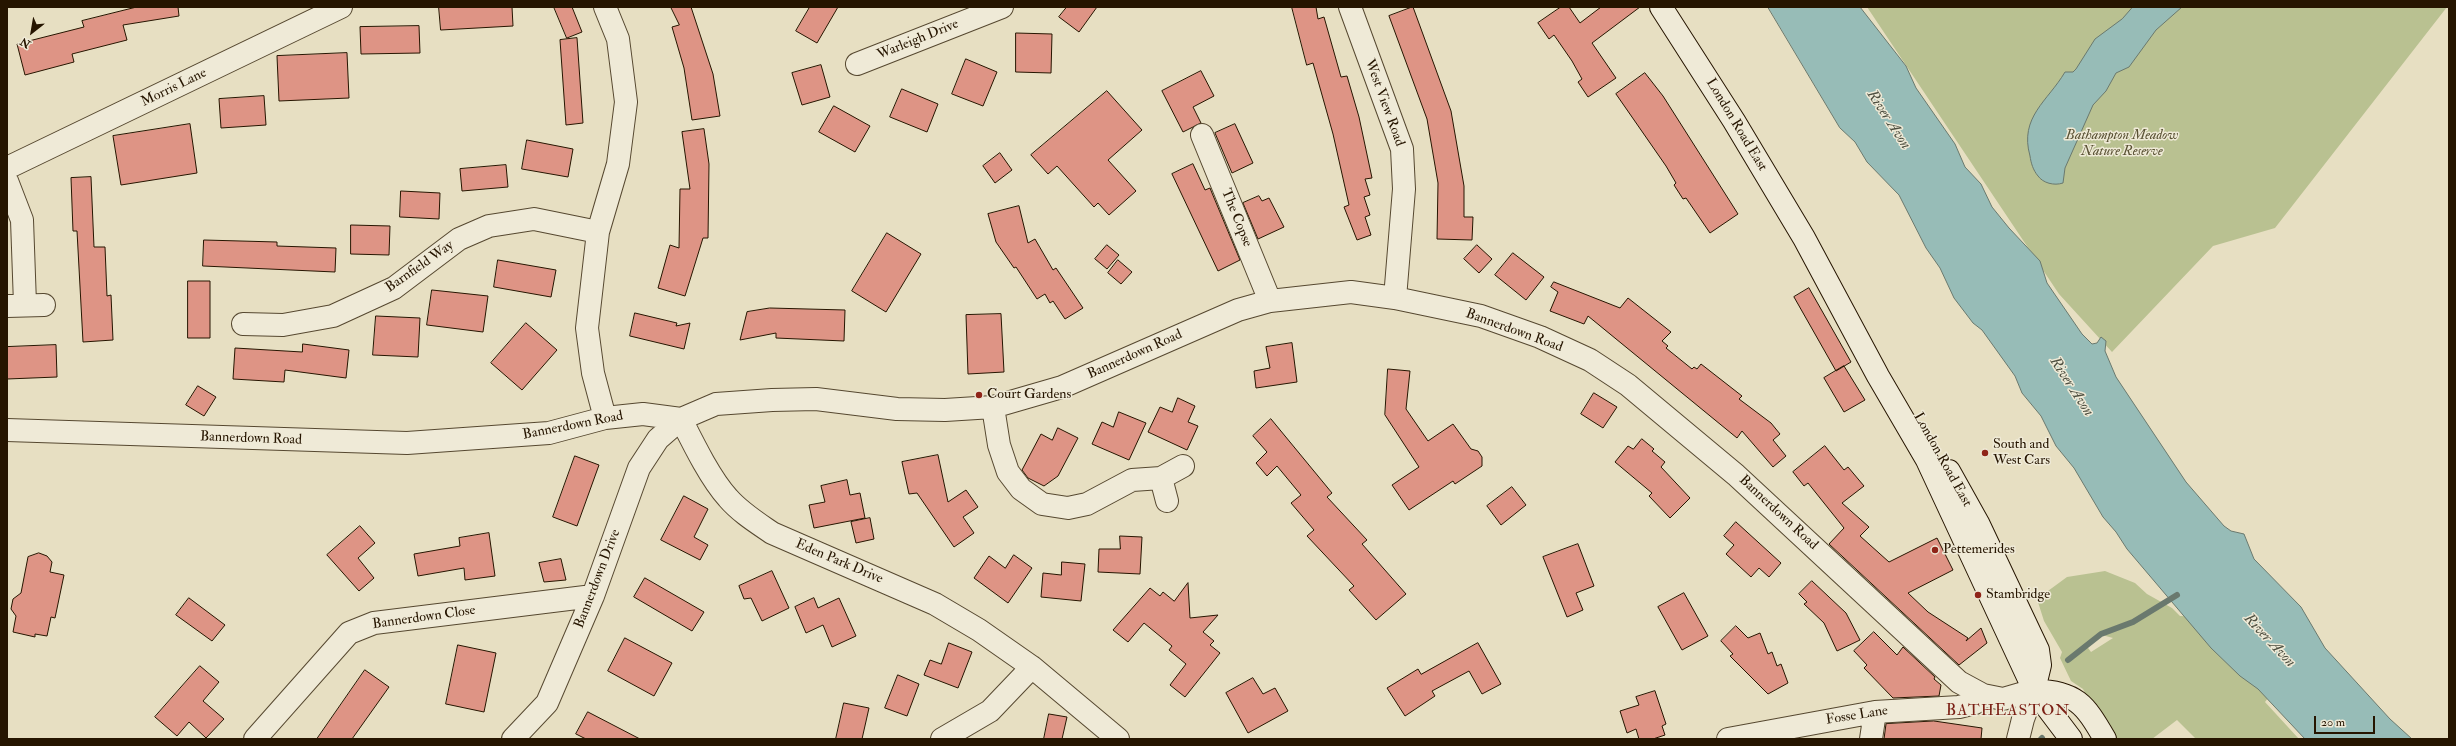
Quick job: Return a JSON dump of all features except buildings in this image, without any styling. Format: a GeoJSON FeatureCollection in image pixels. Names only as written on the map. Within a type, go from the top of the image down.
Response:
{"type":"FeatureCollection","features":[{"type":"Feature","properties":{"kind":"street","name":"Morris Lane"},"geometry":{"type":"LineString","coordinates":[[7,168],[341,7]]}},
{"type":"Feature","properties":{"kind":"street"},"geometry":{"type":"LineString","coordinates":[[605,7],[618,39],[626,102],[618,164],[598,232],[587,328],[593,373],[605,418]]}},
{"type":"Feature","properties":{"kind":"street","name":"Warleigh Drive"},"geometry":{"type":"LineString","coordinates":[[858,64],[1002,7]]}},
{"type":"Feature","properties":{"kind":"street","name":"West View Road"},"geometry":{"type":"LineString","coordinates":[[1350,7],[1402,149],[1404,188],[1395,298]]}},
{"type":"Feature","properties":{"kind":"street","name":"London Road East"},"geometry":{"type":"LineString","coordinates":[[1661,7],[1734,121],[1808,245],[1851,304],[1895,376],[1978,523],[2038,650],[2040,665],[2034,690],[2023,719],[2018,739]]}},
{"type":"Feature","properties":{"kind":"street","name":"The Copse"},"geometry":{"type":"LineString","coordinates":[[1202,135],[1270,301]]}},
{"type":"Feature","properties":{"kind":"street"},"geometry":{"type":"LineString","coordinates":[[7,181],[22,220],[26,305]]}},
{"type":"Feature","properties":{"kind":"street","name":"Barnfield Way"},"geometry":{"type":"LineString","coordinates":[[243,324],[283,325],[333,316],[394,288],[459,239],[489,226],[534,219],[598,232]]}},
{"type":"Feature","properties":{"kind":"street","name":"Bannerdown Road"},"geometry":{"type":"LineString","coordinates":[[7,430],[407,443],[503,438],[549,433],[605,418],[644,414],[681,419],[716,404],[772,400],[816,399],[897,409],[945,410],[993,407],[1062,387],[1220,317],[1270,301],[1351,292],[1395,298],[1480,316],[1540,337],[1590,360],[1628,385],[1736,474],[1959,682],[1983,695],[2003,699],[2034,690]]}},
{"type":"Feature","properties":{"kind":"street"},"geometry":{"type":"LineString","coordinates":[[993,407],[999,444],[1008,472],[1021,489],[1042,504],[1068,508],[1087,504],[1132,480],[1161,478],[1183,466]]}},
{"type":"Feature","properties":{"kind":"street","name":"Bannerdown Drive"},"geometry":{"type":"LineString","coordinates":[[513,739],[547,702],[593,596],[639,468],[658,439],[681,419]]}},
{"type":"Feature","properties":{"kind":"street","name":"Eden Park Drive"},"geometry":{"type":"LineString","coordinates":[[681,419],[693,444],[728,498],[748,517],[772,533],[935,604],[979,630],[1032,667],[1118,739]]}},
{"type":"Feature","properties":{"kind":"street"},"geometry":{"type":"LineString","coordinates":[[1161,478],[1167,501]]}},
{"type":"Feature","properties":{"kind":"street","name":"Bannerdown Close"},"geometry":{"type":"LineString","coordinates":[[255,739],[348,633],[374,623],[593,596]]}},
{"type":"Feature","properties":{"kind":"street"},"geometry":{"type":"LineString","coordinates":[[942,739],[990,711],[1032,667]]}},
{"type":"Feature","properties":{"kind":"street"},"geometry":{"type":"LineString","coordinates":[[2034,690],[2071,739]]}},
{"type":"Feature","properties":{"kind":"street"},"geometry":{"type":"LineString","coordinates":[[2034,690],[2058,692],[2078,701],[2091,716],[2105,739]]}},
{"type":"Feature","properties":{"kind":"street","name":"Fosse Lane"},"geometry":{"type":"LineString","coordinates":[[1728,739],[1875,712],[1959,707],[1975,703],[1983,695]]}},
{"type":"Feature","properties":{"kind":"street"},"geometry":{"type":"LineString","coordinates":[[1871,739],[1875,712]]}},
{"type":"Feature","properties":{"kind":"green space","name":"Bathampton Meadow Nature Reserve"},"geometry":{"type":"Polygon","coordinates":[[[1867,7],[2447,7],[2275,228],[2213,246],[2112,352],[2059,294],[1867,7]]]}},
{"type":"Feature","properties":{"kind":"green space"},"geometry":{"type":"Polygon","coordinates":[[[2105,571],[2135,583],[2147,594],[2172,608],[2180,616],[2204,617],[2272,693],[2265,702],[2299,739],[2196,739],[2177,720],[2152,739],[2108,739],[2083,689],[2071,681],[2060,658],[2062,652],[2044,621],[2037,599],[2067,577],[2105,571]],[[2102,635],[2086,645],[2091,652],[2113,638],[2102,635]]]}},
{"type":"Feature","properties":{"kind":"water","name":"River Avon"},"geometry":{"type":"Polygon","coordinates":[[[1768,7],[1860,7],[1906,66],[1916,88],[1955,144],[1965,167],[1981,184],[1992,207],[2009,228],[2040,261],[2047,283],[2082,334],[2092,344],[2097,343],[2101,337],[2106,341],[2105,351],[2116,377],[2186,482],[2224,526],[2231,531],[2244,534],[2254,559],[2301,607],[2325,648],[2390,719],[2412,739],[2305,739],[2258,689],[2240,676],[2211,648],[2127,549],[2116,532],[2103,517],[2074,468],[2056,446],[2041,416],[2022,393],[2015,376],[1982,330],[1973,323],[1954,298],[1940,268],[1926,248],[1899,195],[1867,162],[1855,142],[1840,128],[1768,7]]]}},
{"type":"Feature","properties":{"kind":"water"},"geometry":{"type":"Polygon","coordinates":[[[2133,7],[2182,7],[2156,30],[2129,67],[2116,73],[2106,91],[2093,105],[2065,168],[2063,183],[2052,184],[2046,182],[2036,174],[2031,161],[2028,130],[2032,120],[2037,110],[2065,72],[2073,72],[2095,39],[2122,19],[2133,7]]]}},
{"type":"Feature","properties":{"kind":"waterway"},"geometry":{"type":"LineString","coordinates":[[2068,660],[2101,634],[2133,622],[2177,595]]}},
{"type":"Feature","properties":{"kind":"place","name":"Court Gardens"},"geometry":{"type":"Point","coordinates":[979,395]}},
{"type":"Feature","properties":{"kind":"place","name":"South and West Cars"},"geometry":{"type":"Point","coordinates":[1985,453]}},
{"type":"Feature","properties":{"kind":"place","name":"Pettemerides"},"geometry":{"type":"Point","coordinates":[1935,550]}},
{"type":"Feature","properties":{"kind":"place","name":"Stambridge"},"geometry":{"type":"Point","coordinates":[1978,595]}},
{"type":"Feature","properties":{"kind":"district","name":"BATHEASTON"},"geometry":{"type":"Point","coordinates":[2008,712]}}]}
